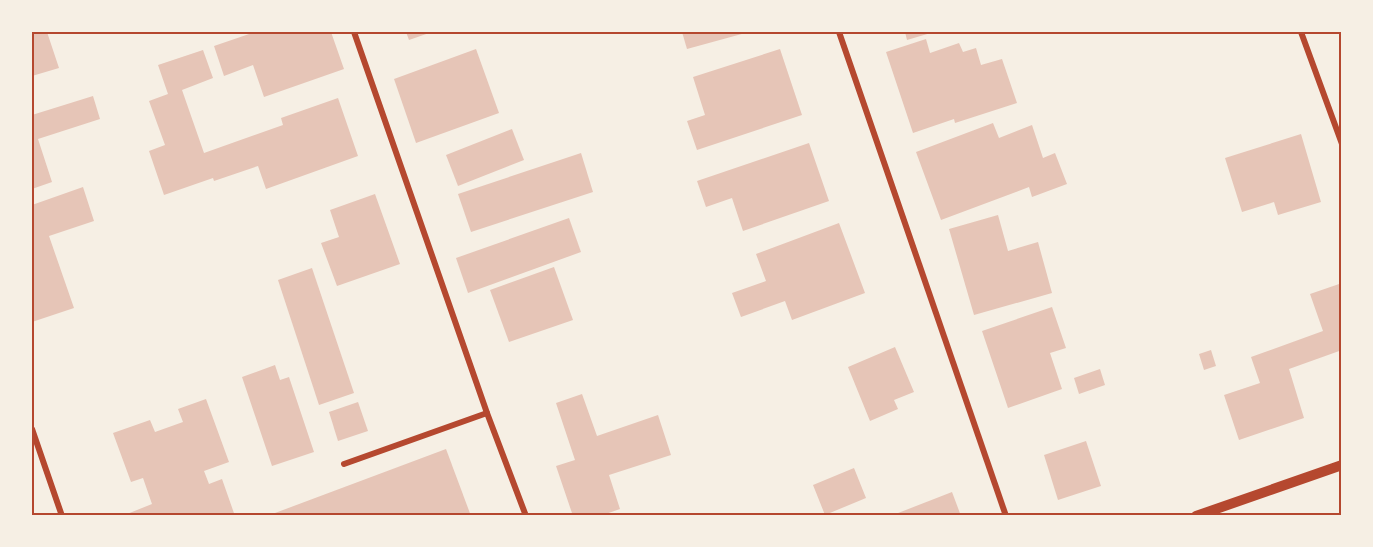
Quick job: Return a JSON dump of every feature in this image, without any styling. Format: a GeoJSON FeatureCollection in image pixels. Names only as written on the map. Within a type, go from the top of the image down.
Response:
{"type":"FeatureCollection","features":[{"type":"Feature","properties":{"kind":"street"},"geometry":{"type":"LineString","coordinates":[[354,32],[487,413],[526,516]]}},
{"type":"Feature","properties":{"kind":"street"},"geometry":{"type":"LineString","coordinates":[[838,32],[1006,516]]}},
{"type":"Feature","properties":{"kind":"street"},"geometry":{"type":"LineString","coordinates":[[1301,32],[1341,144]]}},
{"type":"Feature","properties":{"kind":"street"},"geometry":{"type":"LineString","coordinates":[[344,464],[487,413]]}},
{"type":"Feature","properties":{"kind":"street"},"geometry":{"type":"LineString","coordinates":[[32,429],[62,516]]}},
{"type":"Feature","properties":{"kind":"street"},"geometry":{"type":"LineString","coordinates":[[1196,516],[1341,465]]}},
{"type":"Feature","properties":{"kind":"building"},"geometry":{"type":"Polygon","coordinates":[[[32,32],[47,32],[59,68],[32,76],[32,32]]]}},
{"type":"Feature","properties":{"kind":"building"},"geometry":{"type":"Polygon","coordinates":[[[255,32],[331,32],[344,69],[264,97],[253,65],[224,76],[214,46],[255,32]]]}},
{"type":"Feature","properties":{"kind":"building"},"geometry":{"type":"Polygon","coordinates":[[[406,32],[432,32],[409,40],[406,32]]]}},
{"type":"Feature","properties":{"kind":"building"},"geometry":{"type":"Polygon","coordinates":[[[682,32],[749,32],[687,49],[682,32]]]}},
{"type":"Feature","properties":{"kind":"building"},"geometry":{"type":"Polygon","coordinates":[[[905,32],[934,32],[907,40],[905,32]]]}},
{"type":"Feature","properties":{"kind":"building"},"geometry":{"type":"Polygon","coordinates":[[[926,39],[930,53],[959,43],[963,52],[976,48],[981,65],[1002,59],[1017,103],[955,123],[954,119],[913,133],[886,52],[926,39]]]}},
{"type":"Feature","properties":{"kind":"building"},"geometry":{"type":"Polygon","coordinates":[[[476,49],[499,113],[416,143],[394,79],[476,49]]]}},
{"type":"Feature","properties":{"kind":"building"},"geometry":{"type":"Polygon","coordinates":[[[780,49],[802,115],[697,150],[687,121],[705,115],[693,77],[780,49]]]}},
{"type":"Feature","properties":{"kind":"building"},"geometry":{"type":"Polygon","coordinates":[[[203,50],[213,78],[182,90],[204,153],[283,125],[281,118],[338,98],[358,156],[266,189],[258,166],[164,195],[149,151],[165,145],[149,101],[168,94],[158,65],[203,50]]]}},
{"type":"Feature","properties":{"kind":"building"},"geometry":{"type":"Polygon","coordinates":[[[93,96],[100,119],[38,139],[52,182],[32,189],[32,115],[93,96]]]}},
{"type":"Feature","properties":{"kind":"building"},"geometry":{"type":"Polygon","coordinates":[[[993,123],[999,138],[1032,125],[1043,158],[1055,153],[1067,184],[1032,197],[1029,187],[941,220],[916,152],[993,123]]]}},
{"type":"Feature","properties":{"kind":"building"},"geometry":{"type":"Polygon","coordinates":[[[512,129],[524,160],[458,186],[446,155],[512,129]]]}},
{"type":"Feature","properties":{"kind":"building"},"geometry":{"type":"Polygon","coordinates":[[[1301,134],[1321,202],[1278,215],[1274,202],[1242,212],[1225,158],[1301,134]]]}},
{"type":"Feature","properties":{"kind":"building"},"geometry":{"type":"Polygon","coordinates":[[[809,143],[829,201],[743,231],[732,198],[706,207],[697,181],[809,143]]]}},
{"type":"Feature","properties":{"kind":"building"},"geometry":{"type":"Polygon","coordinates":[[[581,153],[593,192],[471,232],[458,194],[581,153]]]}},
{"type":"Feature","properties":{"kind":"building"},"geometry":{"type":"Polygon","coordinates":[[[83,187],[94,221],[49,236],[74,308],[32,322],[32,205],[83,187]]]}},
{"type":"Feature","properties":{"kind":"building"},"geometry":{"type":"Polygon","coordinates":[[[375,194],[400,264],[337,286],[321,243],[339,237],[330,210],[375,194]]]}},
{"type":"Feature","properties":{"kind":"building"},"geometry":{"type":"Polygon","coordinates":[[[998,215],[1008,251],[1038,242],[1052,293],[974,315],[949,229],[998,215]]]}},
{"type":"Feature","properties":{"kind":"building"},"geometry":{"type":"Polygon","coordinates":[[[569,218],[581,252],[468,293],[456,258],[569,218]]]}},
{"type":"Feature","properties":{"kind":"building"},"geometry":{"type":"Polygon","coordinates":[[[839,223],[865,293],[792,320],[785,301],[741,317],[732,293],[766,281],[756,254],[839,223]]]}},
{"type":"Feature","properties":{"kind":"building"},"geometry":{"type":"Polygon","coordinates":[[[554,267],[573,320],[509,342],[490,290],[554,267]]]}},
{"type":"Feature","properties":{"kind":"building"},"geometry":{"type":"Polygon","coordinates":[[[312,268],[354,393],[319,405],[278,280],[312,268]]]}},
{"type":"Feature","properties":{"kind":"building"},"geometry":{"type":"Polygon","coordinates":[[[1342,283],[1342,350],[1289,369],[1304,418],[1239,440],[1224,395],[1260,383],[1251,357],[1323,331],[1310,294],[1342,283]]]}},
{"type":"Feature","properties":{"kind":"building"},"geometry":{"type":"Polygon","coordinates":[[[1052,307],[1066,348],[1050,353],[1062,389],[1008,408],[982,331],[1052,307]]]}},
{"type":"Feature","properties":{"kind":"building"},"geometry":{"type":"Polygon","coordinates":[[[895,347],[914,392],[894,400],[898,409],[870,421],[848,367],[895,347]]]}},
{"type":"Feature","properties":{"kind":"building"},"geometry":{"type":"Polygon","coordinates":[[[1211,350],[1216,366],[1204,370],[1199,354],[1211,350]]]}},
{"type":"Feature","properties":{"kind":"building"},"geometry":{"type":"Polygon","coordinates":[[[275,365],[280,380],[289,377],[314,452],[272,466],[242,377],[275,365]]]}},
{"type":"Feature","properties":{"kind":"building"},"geometry":{"type":"Polygon","coordinates":[[[1100,369],[1105,385],[1079,394],[1074,378],[1100,369]]]}},
{"type":"Feature","properties":{"kind":"building"},"geometry":{"type":"Polygon","coordinates":[[[582,394],[597,436],[658,415],[671,455],[609,475],[620,509],[600,516],[573,516],[556,466],[575,460],[556,403],[582,394]]]}},
{"type":"Feature","properties":{"kind":"building"},"geometry":{"type":"Polygon","coordinates":[[[206,399],[229,462],[204,471],[209,484],[222,479],[235,516],[122,516],[152,504],[143,478],[131,482],[113,433],[150,420],[155,432],[183,422],[178,409],[206,399]]]}},
{"type":"Feature","properties":{"kind":"building"},"geometry":{"type":"Polygon","coordinates":[[[358,402],[368,431],[338,441],[329,412],[358,402]]]}},
{"type":"Feature","properties":{"kind":"building"},"geometry":{"type":"Polygon","coordinates":[[[1086,441],[1101,486],[1058,500],[1044,455],[1086,441]]]}},
{"type":"Feature","properties":{"kind":"building"},"geometry":{"type":"Polygon","coordinates":[[[446,449],[471,516],[275,516],[275,513],[446,449]]]}},
{"type":"Feature","properties":{"kind":"building"},"geometry":{"type":"Polygon","coordinates":[[[854,468],[866,498],[825,515],[813,485],[854,468]]]}},
{"type":"Feature","properties":{"kind":"building"},"geometry":{"type":"Polygon","coordinates":[[[952,492],[961,516],[893,516],[893,515],[952,492]]]}}]}
